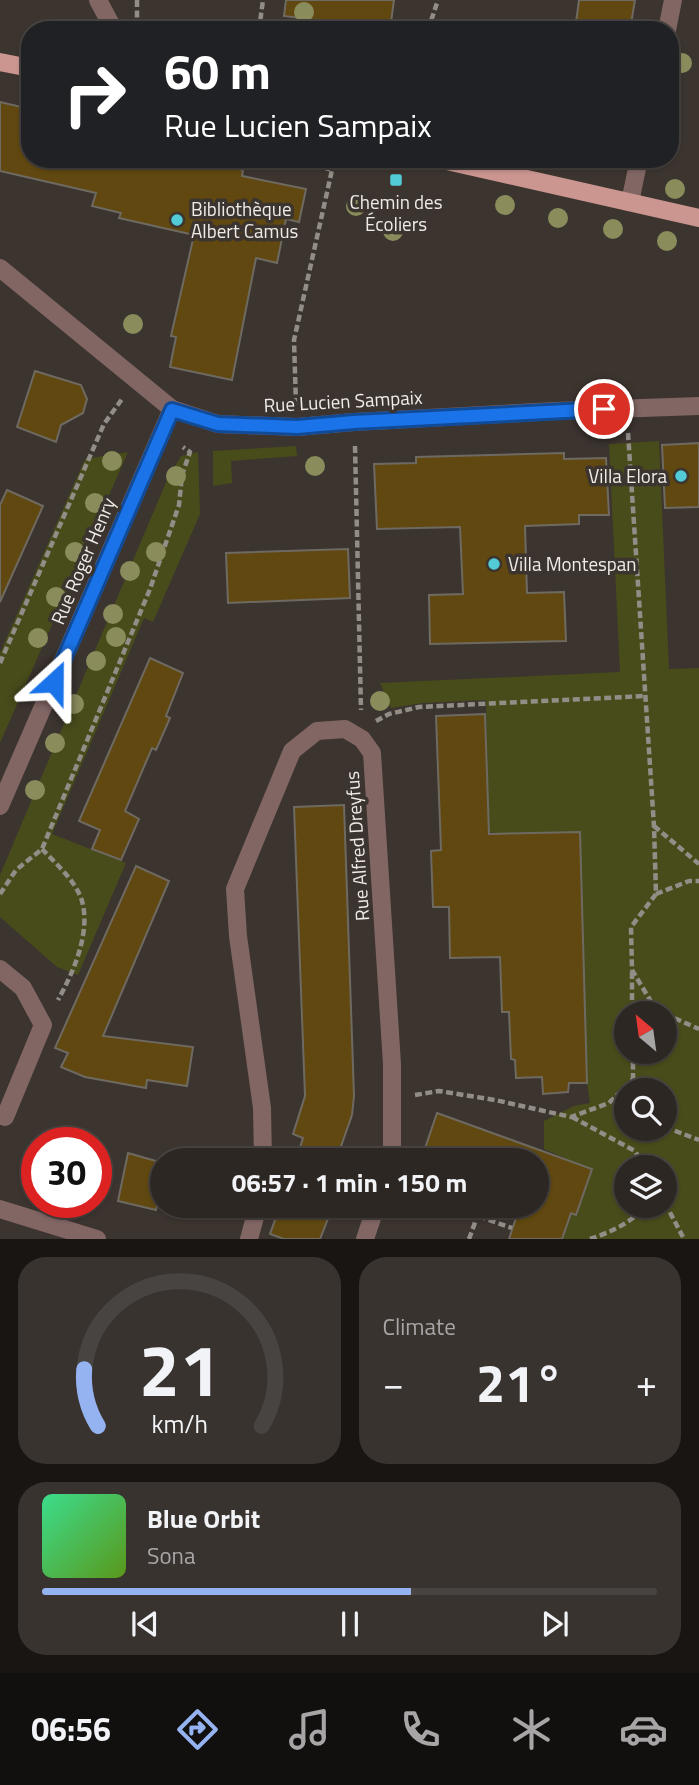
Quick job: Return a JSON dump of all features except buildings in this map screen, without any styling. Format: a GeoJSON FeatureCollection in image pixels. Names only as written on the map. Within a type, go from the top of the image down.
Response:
{"type":"FeatureCollection","features":[{"type":"Feature","properties":{"kind":"main road"},"geometry":{"type":"LineString","coordinates":[[0,62],[21,66]]}},
{"type":"Feature","properties":{"kind":"main road"},"geometry":{"type":"LineString","coordinates":[[478,168],[699,218]]}},
{"type":"Feature","properties":{"kind":"street"},"geometry":{"type":"LineString","coordinates":[[98,0],[109,21]]}},
{"type":"Feature","properties":{"kind":"street"},"geometry":{"type":"LineString","coordinates":[[669,21],[673,0]]}},
{"type":"Feature","properties":{"kind":"street"},"geometry":{"type":"LineString","coordinates":[[630,202],[637,168]]}},
{"type":"Feature","properties":{"kind":"street","name":"Rue Lucien Sampaix"},"geometry":{"type":"LineString","coordinates":[[0,268],[172,410],[218,424],[297,427],[628,407],[699,406]]}},
{"type":"Feature","properties":{"kind":"street","name":"Rue Roger Henry"},"geometry":{"type":"LineString","coordinates":[[0,806],[172,410]]}},
{"type":"Feature","properties":{"kind":"street"},"geometry":{"type":"LineString","coordinates":[[263,1148],[262,1108],[238,936],[235,889],[292,751],[317,731],[345,729],[362,733]]}},
{"type":"Feature","properties":{"kind":"street","name":"Rue Alfred Dreyfus"},"geometry":{"type":"LineString","coordinates":[[362,733],[372,753],[392,1064],[392,1148]]}},
{"type":"Feature","properties":{"kind":"street"},"geometry":{"type":"LineString","coordinates":[[0,969],[23,988],[43,1025],[5,1117]]}},
{"type":"Feature","properties":{"kind":"street"},"geometry":{"type":"LineString","coordinates":[[0,1209],[97,1239]]}},
{"type":"Feature","properties":{"kind":"street"},"geometry":{"type":"LineString","coordinates":[[248,1239],[254,1218]]}},
{"type":"Feature","properties":{"kind":"street"},"geometry":{"type":"LineString","coordinates":[[365,1239],[372,1218]]}},
{"type":"Feature","properties":{"kind":"path"},"geometry":{"type":"LineString","coordinates":[[137,0],[138,21]]}},
{"type":"Feature","properties":{"kind":"path"},"geometry":{"type":"LineString","coordinates":[[260,21],[262,0]]}},
{"type":"Feature","properties":{"kind":"path"},"geometry":{"type":"LineString","coordinates":[[431,21],[438,0]]}},
{"type":"Feature","properties":{"kind":"path"},"geometry":{"type":"LineString","coordinates":[[297,427],[294,340],[332,170],[325,168]]}},
{"type":"Feature","properties":{"kind":"path"},"geometry":{"type":"LineString","coordinates":[[0,663],[104,424],[125,395],[133,404]]}},
{"type":"Feature","properties":{"kind":"path"},"geometry":{"type":"LineString","coordinates":[[628,407],[656,894]]}},
{"type":"Feature","properties":{"kind":"path"},"geometry":{"type":"LineString","coordinates":[[354,422],[362,733]]}},
{"type":"Feature","properties":{"kind":"path"},"geometry":{"type":"LineString","coordinates":[[161,434],[190,452]]}},
{"type":"Feature","properties":{"kind":"path"},"geometry":{"type":"LineString","coordinates":[[0,894],[16,870],[42,849],[150,589],[179,505],[182,475],[190,452],[198,448]]}},
{"type":"Feature","properties":{"kind":"path"},"geometry":{"type":"LineString","coordinates":[[362,733],[389,714],[419,707],[645,695]]}},
{"type":"Feature","properties":{"kind":"path"},"geometry":{"type":"LineString","coordinates":[[654,826],[699,864]]}},
{"type":"Feature","properties":{"kind":"path"},"geometry":{"type":"LineString","coordinates":[[42,849],[72,882],[82,900],[85,920],[73,973],[43,1025]]}},
{"type":"Feature","properties":{"kind":"path"},"geometry":{"type":"LineString","coordinates":[[632,1001],[631,927],[656,894],[689,881],[699,881]]}},
{"type":"Feature","properties":{"kind":"path"},"geometry":{"type":"LineString","coordinates":[[632,970],[651,1001]]}},
{"type":"Feature","properties":{"kind":"path"},"geometry":{"type":"LineString","coordinates":[[677,1019],[699,1029]]}},
{"type":"Feature","properties":{"kind":"path"},"geometry":{"type":"LineString","coordinates":[[690,1024],[699,1022]]}},
{"type":"Feature","properties":{"kind":"path"},"geometry":{"type":"LineString","coordinates":[[393,1098],[439,1091],[572,1117],[635,1151],[637,1155]]}},
{"type":"Feature","properties":{"kind":"path"},"geometry":{"type":"LineString","coordinates":[[572,1117],[610,1103],[614,1099]]}},
{"type":"Feature","properties":{"kind":"path"},"geometry":{"type":"LineString","coordinates":[[677,1131],[699,1139]]}},
{"type":"Feature","properties":{"kind":"path"},"geometry":{"type":"LineString","coordinates":[[469,1239],[476,1218]]}},
{"type":"Feature","properties":{"kind":"path"},"geometry":{"type":"LineString","coordinates":[[483,1218],[512,1228]]}},
{"type":"Feature","properties":{"kind":"path"},"geometry":{"type":"LineString","coordinates":[[590,1239],[634,1218]]}},
{"type":"Feature","properties":{"kind":"path"},"geometry":{"type":"LineString","coordinates":[[673,1218],[684,1239]]}},
{"type":"Feature","properties":{"kind":"green space"},"geometry":{"type":"Polygon","coordinates":[[[659,441],[669,669],[699,668],[699,1239],[562,1239],[571,1213],[576,1215],[592,1170],[544,1148],[544,1121],[574,1106],[590,1103],[587,1083],[580,832],[489,832],[486,700],[423,703],[391,708],[380,683],[620,672],[609,444],[659,441]]]}},
{"type":"Feature","properties":{"kind":"green space"},"geometry":{"type":"Polygon","coordinates":[[[296,446],[297,456],[231,461],[232,483],[213,486],[213,451],[296,446]]]}},
{"type":"Feature","properties":{"kind":"green space"},"geometry":{"type":"Polygon","coordinates":[[[128,452],[0,743],[0,653],[85,459],[128,452]]]}},
{"type":"Feature","properties":{"kind":"green space"},"geometry":{"type":"Polygon","coordinates":[[[198,452],[200,514],[153,622],[144,618],[52,834],[126,863],[78,975],[57,967],[0,917],[0,875],[167,480],[181,456],[198,452]]]}},
{"type":"Feature","properties":{"kind":"place","name":"Chemin des Écoliers"},"geometry":{"type":"Point","coordinates":[396,180]}},
{"type":"Feature","properties":{"kind":"place","name":"Bibliothèque Albert Camus"},"geometry":{"type":"Point","coordinates":[177,220]}},
{"type":"Feature","properties":{"kind":"place","name":"Villa Elora"},"geometry":{"type":"Point","coordinates":[681,476]}},
{"type":"Feature","properties":{"kind":"place","name":"Villa Montespan"},"geometry":{"type":"Point","coordinates":[494,564]}},
{"type":"Feature","properties":{"kind":"route"},"geometry":{"type":"LineString","coordinates":[[54,682],[172,410],[218,424],[297,427],[604,409]]}}]}
